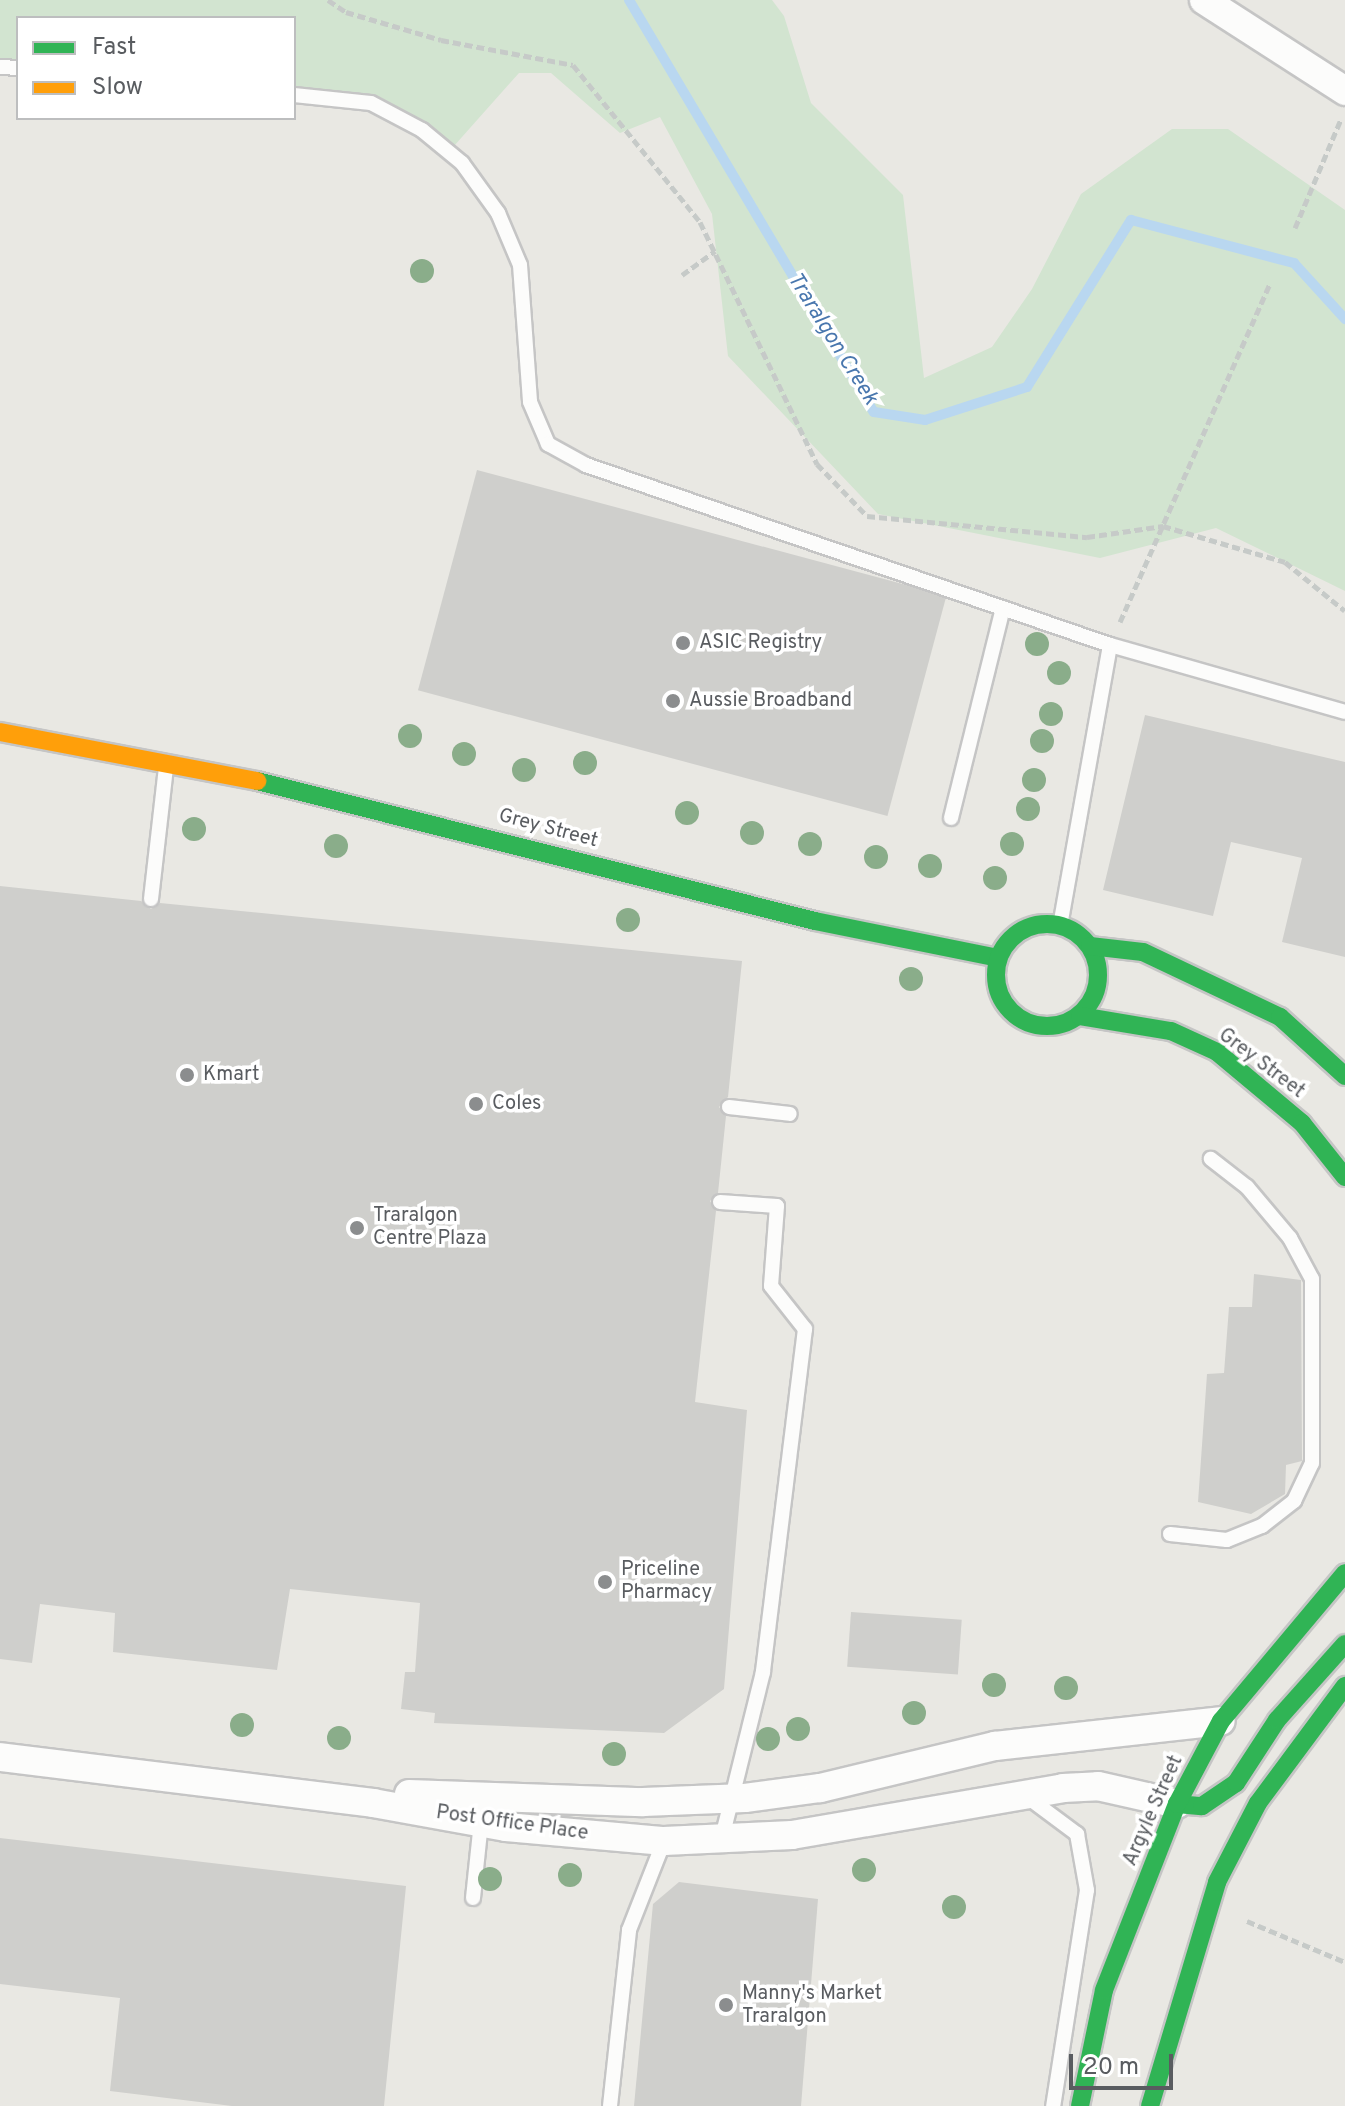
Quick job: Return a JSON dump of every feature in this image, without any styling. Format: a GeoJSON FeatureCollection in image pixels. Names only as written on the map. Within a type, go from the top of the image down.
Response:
{"type":"FeatureCollection","features":[{"type":"Feature","properties":{"kind":"main road","name":"Grey Street"},"geometry":{"type":"LineString","coordinates":[[0,732],[84,753],[166,763],[304,789],[815,921],[998,958]]}},
{"type":"Feature","properties":{"kind":"main road","name":"Grey Street"},"geometry":{"type":"LineString","coordinates":[[0,754],[84,753]]}},
{"type":"Feature","properties":{"kind":"main road"},"geometry":{"type":"LineString","coordinates":[[1060,926],[1090,946],[1099,977],[1080,1016],[1057,1026],[1022,1021],[1006,1007],[996,983],[998,958],[1026,928],[1060,926]]}},
{"type":"Feature","properties":{"kind":"main road","name":"Grey Street"},"geometry":{"type":"LineString","coordinates":[[1090,946],[1143,952],[1280,1017],[1341,1081]]}},
{"type":"Feature","properties":{"kind":"main road","name":"Grey Street"},"geometry":{"type":"LineString","coordinates":[[1080,1016],[1171,1031],[1217,1052],[1308,1117],[1345,1177]]}},
{"type":"Feature","properties":{"kind":"main road"},"geometry":{"type":"LineString","coordinates":[[1308,1117],[1345,1204]]}},
{"type":"Feature","properties":{"kind":"main road","name":"Argyle Street"},"geometry":{"type":"LineString","coordinates":[[1080,2106],[1104,1990],[1177,1804],[1221,1721],[1345,1573]]}},
{"type":"Feature","properties":{"kind":"main road"},"geometry":{"type":"LineString","coordinates":[[1177,1804],[1202,1806],[1236,1783],[1277,1720],[1345,1644]]}},
{"type":"Feature","properties":{"kind":"main road"},"geometry":{"type":"LineString","coordinates":[[1150,2106],[1217,1882],[1258,1803],[1345,1686]]}},
{"type":"Feature","properties":{"kind":"street"},"geometry":{"type":"LineString","coordinates":[[1204,0],[1345,91]]}},
{"type":"Feature","properties":{"kind":"street"},"geometry":{"type":"LineString","coordinates":[[373,1803],[407,1794],[643,1802],[731,1798],[820,1788],[995,1746],[1221,1721]]}},
{"type":"Feature","properties":{"kind":"street","name":"Post Office Place"},"geometry":{"type":"LineString","coordinates":[[0,1757],[373,1803],[481,1822],[664,1841],[878,1823],[1024,1795],[1098,1786],[1177,1804]]}},
{"type":"Feature","properties":{"kind":"lane"},"geometry":{"type":"LineString","coordinates":[[296,95],[371,103],[422,130],[480,188],[520,265],[530,402],[548,444],[586,465],[1110,645],[1345,712]]}},
{"type":"Feature","properties":{"kind":"lane"},"geometry":{"type":"LineString","coordinates":[[951,818],[1003,608]]}},
{"type":"Feature","properties":{"kind":"lane"},"geometry":{"type":"LineString","coordinates":[[1060,926],[1110,645]]}},
{"type":"Feature","properties":{"kind":"lane"},"geometry":{"type":"LineString","coordinates":[[151,899],[166,763]]}},
{"type":"Feature","properties":{"kind":"lane"},"geometry":{"type":"LineString","coordinates":[[729,1107],[790,1114]]}},
{"type":"Feature","properties":{"kind":"lane"},"geometry":{"type":"LineString","coordinates":[[1170,1534],[1227,1540],[1262,1526],[1294,1501],[1312,1463],[1312,1279],[1290,1238],[1247,1187],[1211,1159]]}},
{"type":"Feature","properties":{"kind":"lane"},"geometry":{"type":"LineString","coordinates":[[720,1202],[777,1206],[771,1286],[805,1329],[767,1643],[722,1838]]}},
{"type":"Feature","properties":{"kind":"lane"},"geometry":{"type":"LineString","coordinates":[[1024,1795],[1077,1834],[1087,1890],[1053,2106]]}},
{"type":"Feature","properties":{"kind":"lane"},"geometry":{"type":"LineString","coordinates":[[473,1898],[481,1822]]}},
{"type":"Feature","properties":{"kind":"lane"},"geometry":{"type":"LineString","coordinates":[[610,2106],[629,1930],[664,1841]]}},
{"type":"Feature","properties":{"kind":"path"},"geometry":{"type":"LineString","coordinates":[[328,0],[346,12],[441,40],[573,65],[700,222],[817,464],[867,516],[1087,537],[1163,526],[1285,562],[1345,611]]}},
{"type":"Feature","properties":{"kind":"path"},"geometry":{"type":"LineString","coordinates":[[1295,228],[1345,111]]}},
{"type":"Feature","properties":{"kind":"path"},"geometry":{"type":"LineString","coordinates":[[682,275],[715,251]]}},
{"type":"Feature","properties":{"kind":"path"},"geometry":{"type":"LineString","coordinates":[[1110,645],[1270,283]]}},
{"type":"Feature","properties":{"kind":"path"},"geometry":{"type":"LineString","coordinates":[[1233,1915],[1345,1962]]}},
{"type":"Feature","properties":{"kind":"green space"},"geometry":{"type":"Polygon","coordinates":[[[0,0],[772,0],[784,16],[811,103],[903,195],[924,378],[992,347],[1032,289],[1081,194],[1172,129],[1228,129],[1345,210],[1345,591],[1216,528],[1100,558],[878,514],[728,356],[712,214],[660,117],[620,133],[551,73],[519,73],[454,146],[387,101],[296,95],[296,16],[16,16],[16,68],[0,67],[0,0]]]}},
{"type":"Feature","properties":{"kind":"building","name":"ASIC Registry"},"geometry":{"type":"Polygon","coordinates":[[[477,470],[946,596],[887,816],[418,690],[477,470]]]}},
{"type":"Feature","properties":{"kind":"building"},"geometry":{"type":"Polygon","coordinates":[[[1145,715],[1345,762],[1345,957],[1282,942],[1302,858],[1231,842],[1213,916],[1103,890],[1145,715]]]}},
{"type":"Feature","properties":{"kind":"building","name":"Traralgon Centre Plaza"},"geometry":{"type":"Polygon","coordinates":[[[0,886],[141,901],[151,909],[160,903],[742,961],[728,1097],[719,1107],[726,1116],[718,1193],[710,1201],[716,1211],[695,1402],[747,1410],[724,1689],[664,1733],[434,1723],[435,1713],[401,1709],[405,1672],[415,1672],[420,1603],[290,1589],[277,1670],[113,1652],[115,1613],[40,1604],[32,1663],[0,1659],[0,886]]]}},
{"type":"Feature","properties":{"kind":"building"},"geometry":{"type":"Polygon","coordinates":[[[1254,1274],[1301,1280],[1302,1461],[1286,1465],[1285,1494],[1251,1514],[1198,1502],[1207,1374],[1224,1373],[1229,1307],[1252,1307],[1254,1274]]]}},
{"type":"Feature","properties":{"kind":"building"},"geometry":{"type":"Polygon","coordinates":[[[851,1612],[962,1620],[958,1675],[847,1667],[851,1612]]]}},
{"type":"Feature","properties":{"kind":"building"},"geometry":{"type":"Polygon","coordinates":[[[0,1838],[406,1886],[384,2106],[232,2106],[110,2091],[120,1998],[0,1984],[0,1838]]]}},
{"type":"Feature","properties":{"kind":"building","name":"Manny's Market Traralgon"},"geometry":{"type":"Polygon","coordinates":[[[679,1882],[818,1899],[801,2106],[634,2106],[653,1904],[679,1882]]]}},
{"type":"Feature","properties":{"kind":"waterway","name":"Traralgon Creek"},"geometry":{"type":"LineString","coordinates":[[629,0],[874,412],[925,420],[1027,387],[1131,220],[1294,263],[1345,319]]}},
{"type":"Feature","properties":{"kind":"traffic: fast"},"geometry":{"type":"LineString","coordinates":[[257,781],[815,921],[998,958]]}},
{"type":"Feature","properties":{"kind":"traffic: fast"},"geometry":{"type":"LineString","coordinates":[[1047,924],[1067,928],[1083,939],[1094,955],[1098,975],[1094,995],[1083,1011],[1067,1022],[1047,1026],[1027,1022],[1011,1011],[1000,995],[996,975],[1000,955],[1011,939],[1027,928],[1047,924]]}},
{"type":"Feature","properties":{"kind":"traffic: fast"},"geometry":{"type":"LineString","coordinates":[[1090,946],[1143,952],[1280,1017],[1345,1076]]}},
{"type":"Feature","properties":{"kind":"traffic: fast"},"geometry":{"type":"LineString","coordinates":[[1080,1016],[1171,1031],[1217,1052],[1302,1123],[1345,1177]]}},
{"type":"Feature","properties":{"kind":"traffic: fast"},"geometry":{"type":"LineString","coordinates":[[1080,2106],[1104,1990],[1177,1804],[1221,1721],[1345,1573]]}},
{"type":"Feature","properties":{"kind":"traffic: fast"},"geometry":{"type":"LineString","coordinates":[[1177,1804],[1202,1806],[1236,1783],[1277,1720],[1345,1644]]}},
{"type":"Feature","properties":{"kind":"traffic: fast"},"geometry":{"type":"LineString","coordinates":[[1150,2106],[1217,1882],[1258,1803],[1345,1686]]}},
{"type":"Feature","properties":{"kind":"traffic: slow"},"geometry":{"type":"LineString","coordinates":[[0,732],[257,781]]}},
{"type":"Feature","properties":{"kind":"place","name":"ASIC Registry"},"geometry":{"type":"Point","coordinates":[683,643]}},
{"type":"Feature","properties":{"kind":"place","name":"Aussie Broadband"},"geometry":{"type":"Point","coordinates":[673,701]}},
{"type":"Feature","properties":{"kind":"place","name":"Kmart"},"geometry":{"type":"Point","coordinates":[187,1075]}},
{"type":"Feature","properties":{"kind":"place","name":"Coles"},"geometry":{"type":"Point","coordinates":[476,1104]}},
{"type":"Feature","properties":{"kind":"place","name":"Traralgon Centre Plaza"},"geometry":{"type":"Point","coordinates":[357,1228]}},
{"type":"Feature","properties":{"kind":"place","name":"Priceline Pharmacy"},"geometry":{"type":"Point","coordinates":[605,1582]}},
{"type":"Feature","properties":{"kind":"place","name":"Manny's Market Traralgon"},"geometry":{"type":"Point","coordinates":[726,2005]}}]}
